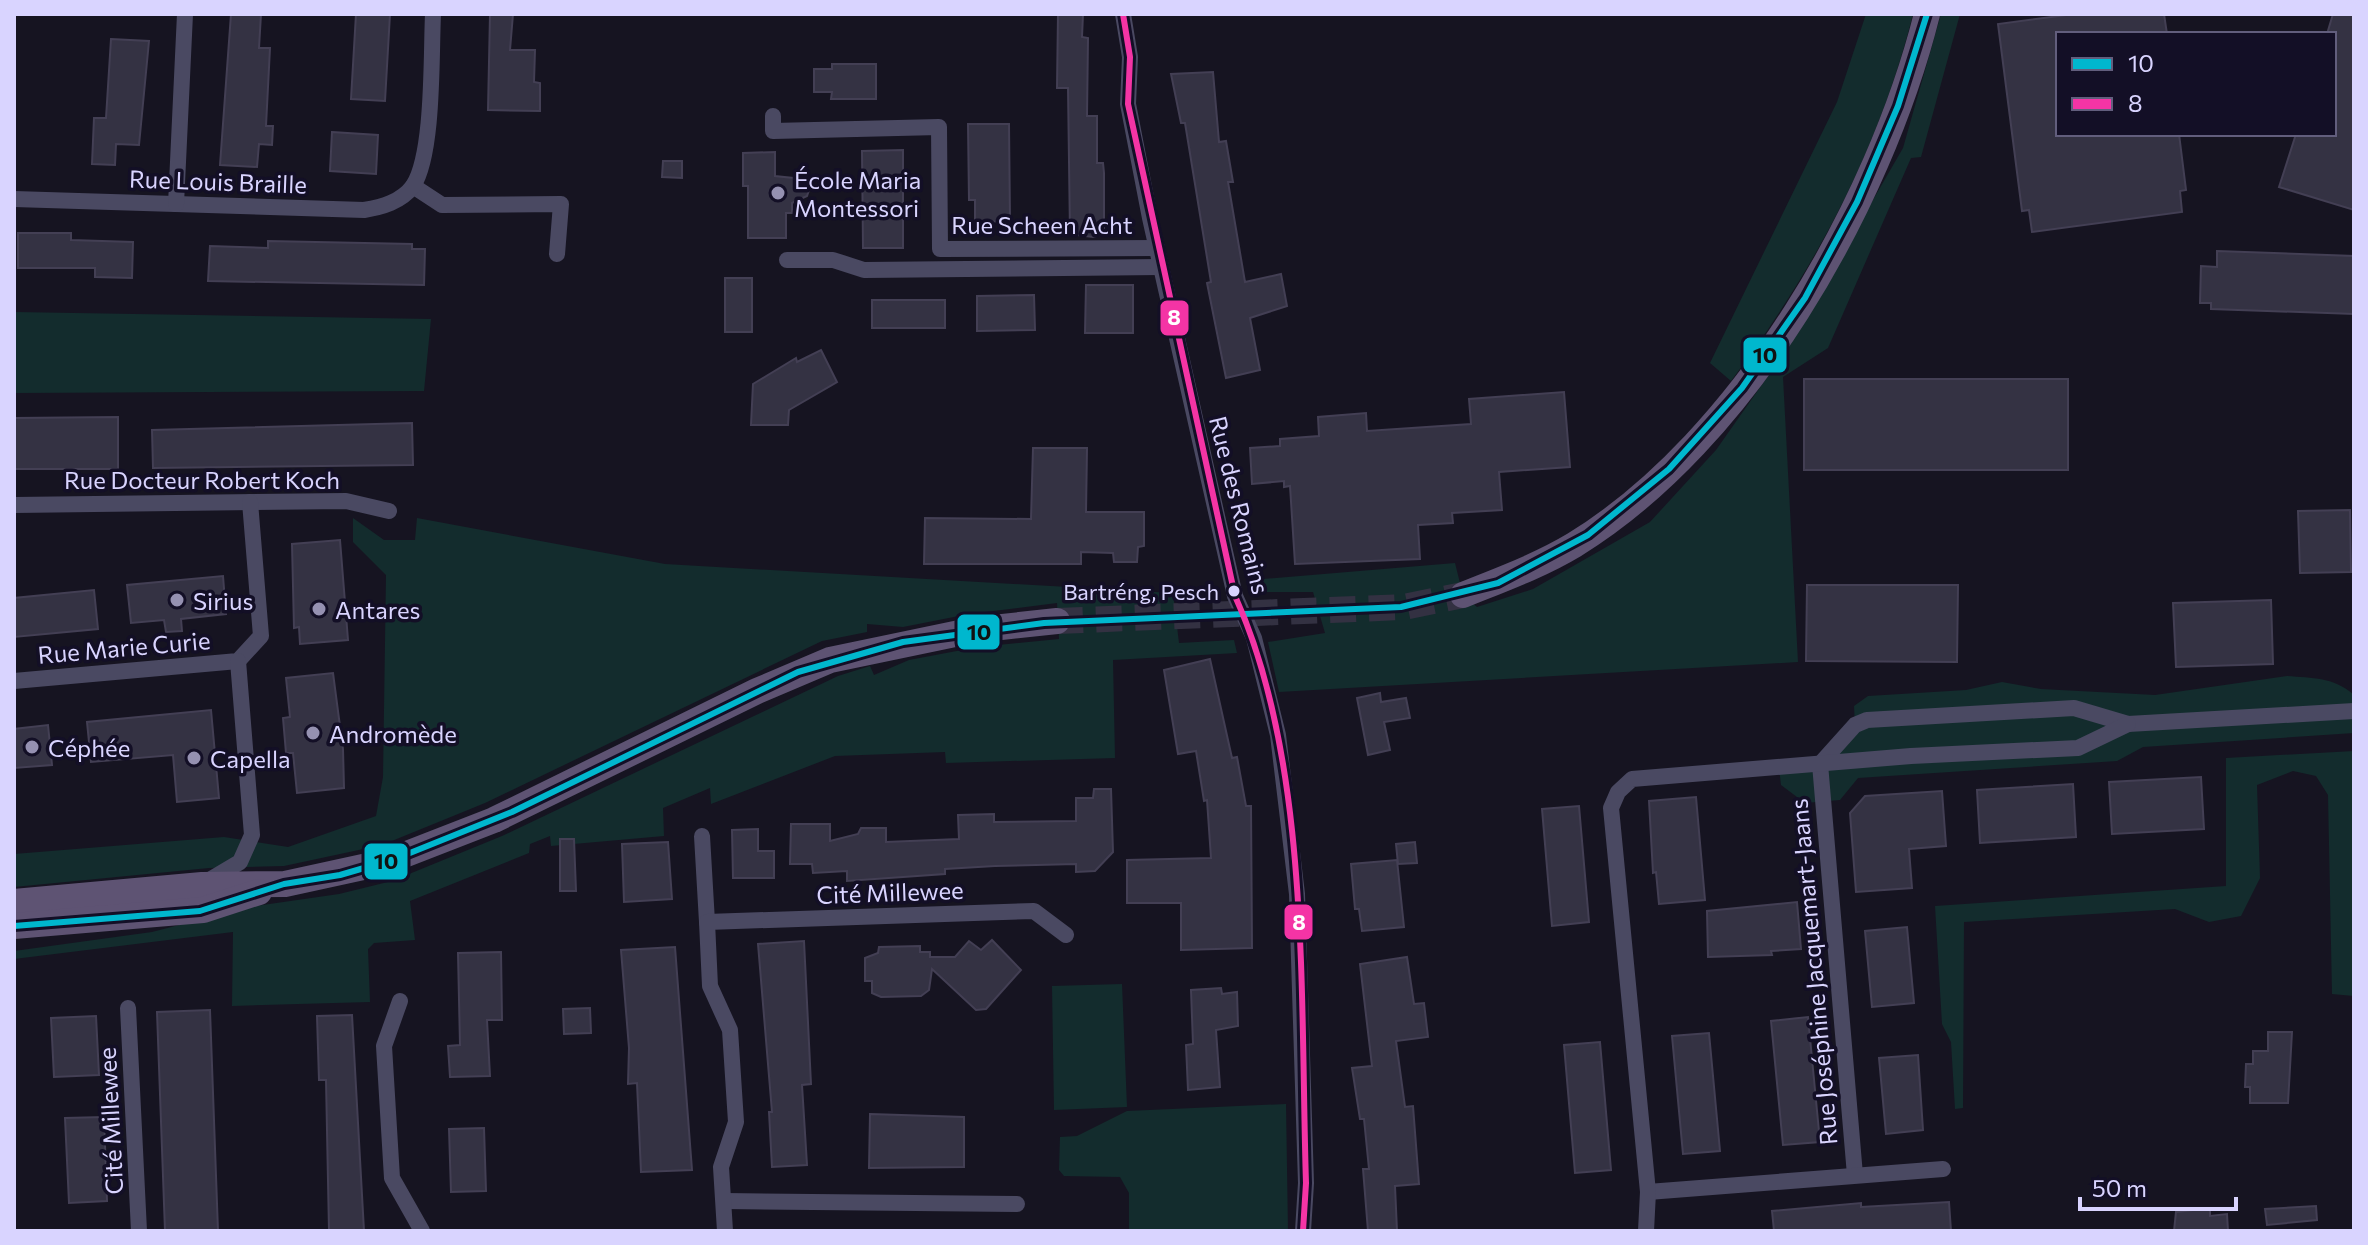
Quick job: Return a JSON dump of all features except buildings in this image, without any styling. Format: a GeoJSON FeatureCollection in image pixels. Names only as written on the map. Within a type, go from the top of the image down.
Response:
{"type":"FeatureCollection","features":[{"type":"Feature","properties":{"kind":"main road"},"geometry":{"type":"LineString","coordinates":[[1463,595],[1527,569],[1574,545],[1616,514],[1673,464],[1758,367],[1804,302],[1863,196],[1905,89],[1927,14]]}},
{"type":"Feature","properties":{"kind":"main road"},"geometry":{"type":"LineString","coordinates":[[14,902],[202,885],[285,884],[335,876],[441,843],[757,691],[830,660],[974,630],[1057,621]]}},
{"type":"Feature","properties":{"kind":"main road"},"geometry":{"type":"LineString","coordinates":[[14,926],[203,910],[285,884]]}},
{"type":"Feature","properties":{"kind":"street"},"geometry":{"type":"LineString","coordinates":[[176,204],[185,14]]}},
{"type":"Feature","properties":{"kind":"street"},"geometry":{"type":"LineString","coordinates":[[433,14],[425,157],[413,186],[442,205],[561,204],[557,254]]}},
{"type":"Feature","properties":{"kind":"street","name":"Rue des Romains"},"geometry":{"type":"LineString","coordinates":[[1123,14],[1130,57],[1128,104],[1161,267],[1234,588],[1254,638],[1278,735],[1297,894],[1306,1183],[1303,1231]]}},
{"type":"Feature","properties":{"kind":"street","name":"Rue Scheen Acht"},"geometry":{"type":"LineString","coordinates":[[773,116],[773,131],[939,127],[940,249],[1157,248]]}},
{"type":"Feature","properties":{"kind":"street","name":"Rue Louis Braille"},"geometry":{"type":"LineString","coordinates":[[14,199],[364,210],[397,201],[413,186]]}},
{"type":"Feature","properties":{"kind":"street"},"geometry":{"type":"LineString","coordinates":[[787,260],[833,260],[864,270],[1161,267]]}},
{"type":"Feature","properties":{"kind":"street","name":"Rue Docteur Robert Koch"},"geometry":{"type":"LineString","coordinates":[[14,505],[346,501],[389,511]]}},
{"type":"Feature","properties":{"kind":"street","name":"Rue Marie Curie"},"geometry":{"type":"LineString","coordinates":[[14,681],[238,661],[261,636],[250,502]]}},
{"type":"Feature","properties":{"kind":"street","name":"Rue Marie Curie"},"geometry":{"type":"LineString","coordinates":[[202,885],[240,862],[252,835],[238,661]]}},
{"type":"Feature","properties":{"kind":"street"},"geometry":{"type":"LineString","coordinates":[[1820,764],[1855,725],[1867,720],[2074,708],[2128,724],[2354,711]]}},
{"type":"Feature","properties":{"kind":"street"},"geometry":{"type":"LineString","coordinates":[[1646,1231],[1648,1192],[1611,808],[1618,792],[1632,779],[2078,748],[2128,724]]}},
{"type":"Feature","properties":{"kind":"street","name":"Rue Joséphine Jacquemart-Jaans"},"geometry":{"type":"LineString","coordinates":[[1820,764],[1855,1175]]}},
{"type":"Feature","properties":{"kind":"street"},"geometry":{"type":"LineString","coordinates":[[702,836],[710,986],[730,1030],[736,1122],[721,1167],[725,1231]]}},
{"type":"Feature","properties":{"kind":"street","name":"Cité Millewee"},"geometry":{"type":"LineString","coordinates":[[707,922],[1034,911],[1066,935]]}},
{"type":"Feature","properties":{"kind":"street"},"geometry":{"type":"LineString","coordinates":[[400,1001],[384,1046],[392,1178],[422,1231]]}},
{"type":"Feature","properties":{"kind":"street","name":"Cité Millewee"},"geometry":{"type":"LineString","coordinates":[[128,1008],[139,1231]]}},
{"type":"Feature","properties":{"kind":"street","name":"Rue Joséphine Jacquemart-Jaans"},"geometry":{"type":"LineString","coordinates":[[1648,1192],[1943,1169]]}},
{"type":"Feature","properties":{"kind":"street"},"geometry":{"type":"LineString","coordinates":[[724,1201],[1017,1204]]}},
{"type":"Feature","properties":{"kind":"green space"},"geometry":{"type":"Polygon","coordinates":[[[1866,14],[1913,14],[1882,113],[1863,160],[1817,252],[1762,339],[1731,381],[1710,363],[1837,102],[1866,14]]]}},
{"type":"Feature","properties":{"kind":"green space"},"geometry":{"type":"Polygon","coordinates":[[[1941,14],[1960,14],[1921,157],[1911,158],[1828,348],[1783,377],[1798,662],[1279,692],[1268,642],[1325,633],[1313,592],[1255,592],[1251,580],[1455,563],[1463,595],[1477,607],[1533,589],[1650,522],[1716,450],[1785,352],[1903,148],[1941,14]]]}},
{"type":"Feature","properties":{"kind":"green space"},"geometry":{"type":"Polygon","coordinates":[[[14,312],[431,319],[424,391],[14,393],[14,312]]]}},
{"type":"Feature","properties":{"kind":"green space"},"geometry":{"type":"Polygon","coordinates":[[[353,518],[384,540],[415,540],[417,518],[665,564],[1173,593],[1179,643],[1234,640],[1237,653],[1113,660],[1115,758],[946,763],[945,752],[835,756],[711,804],[710,788],[663,808],[664,836],[551,846],[550,836],[530,844],[529,853],[410,901],[415,940],[374,943],[368,949],[370,1002],[232,1006],[233,932],[14,959],[14,951],[152,932],[249,907],[339,894],[392,881],[502,836],[838,676],[870,666],[874,675],[909,660],[978,647],[1059,639],[1057,603],[969,614],[903,627],[867,624],[867,632],[822,641],[485,803],[382,845],[284,866],[209,868],[14,887],[14,854],[224,837],[288,847],[376,816],[383,777],[386,575],[353,542],[353,518]]]}},
{"type":"Feature","properties":{"kind":"green space"},"geometry":{"type":"Polygon","coordinates":[[[2287,676],[2331,682],[2354,695],[2354,733],[2143,747],[2117,761],[1858,778],[1840,800],[1805,803],[1781,785],[1779,768],[1820,764],[1855,726],[1854,706],[1868,696],[1966,690],[2002,682],[2041,689],[2155,695],[2287,676]]]}},
{"type":"Feature","properties":{"kind":"green space"},"geometry":{"type":"Polygon","coordinates":[[[2354,751],[2354,996],[2332,994],[2328,795],[2316,776],[2293,771],[2257,785],[2260,878],[2241,916],[2209,922],[2175,909],[1964,922],[1963,1108],[1955,1109],[1951,1042],[1942,1024],[1935,906],[2226,886],[2226,758],[2354,751]]]}},
{"type":"Feature","properties":{"kind":"green space"},"geometry":{"type":"Polygon","coordinates":[[[1122,984],[1127,1107],[1054,1110],[1052,986],[1122,984]]]}},
{"type":"Feature","properties":{"kind":"green space"},"geometry":{"type":"Polygon","coordinates":[[[1286,1104],[1288,1231],[1129,1231],[1129,1193],[1120,1177],[1064,1176],[1059,1170],[1060,1137],[1077,1136],[1127,1111],[1286,1104]]]}},
{"type":"Feature","properties":{"kind":"tunnel"},"geometry":{"type":"LineString","coordinates":[[1057,621],[1404,607],[1463,595]]}},
{"type":"Feature","properties":{"kind":"transit line","name":"8"},"geometry":{"type":"LineString","coordinates":[[1123,14],[1130,57],[1128,104],[1235,596],[1260,662],[1277,732],[1289,807],[1301,961],[1306,1183],[1303,1231]]}},
{"type":"Feature","properties":{"kind":"transit line","name":"10"},"geometry":{"type":"LineString","coordinates":[[14,926],[200,911],[284,884],[340,875],[395,859],[512,812],[798,672],[903,642],[1044,623],[1401,607],[1498,583],[1588,535],[1669,469],[1742,388],[1805,298],[1857,202],[1898,106],[1927,14]]}},
{"type":"Feature","properties":{"kind":"place","name":"École Maria Montessori"},"geometry":{"type":"Point","coordinates":[778,193]}},
{"type":"Feature","properties":{"kind":"place","name":"Bartréng, Pesch"},"geometry":{"type":"Point","coordinates":[1234,591]}},
{"type":"Feature","properties":{"kind":"place","name":"Sirius"},"geometry":{"type":"Point","coordinates":[177,600]}},
{"type":"Feature","properties":{"kind":"place","name":"Antares"},"geometry":{"type":"Point","coordinates":[319,609]}},
{"type":"Feature","properties":{"kind":"place","name":"Andromède"},"geometry":{"type":"Point","coordinates":[313,733]}},
{"type":"Feature","properties":{"kind":"place","name":"Céphée"},"geometry":{"type":"Point","coordinates":[32,747]}},
{"type":"Feature","properties":{"kind":"place","name":"Capella"},"geometry":{"type":"Point","coordinates":[194,758]}}]}
